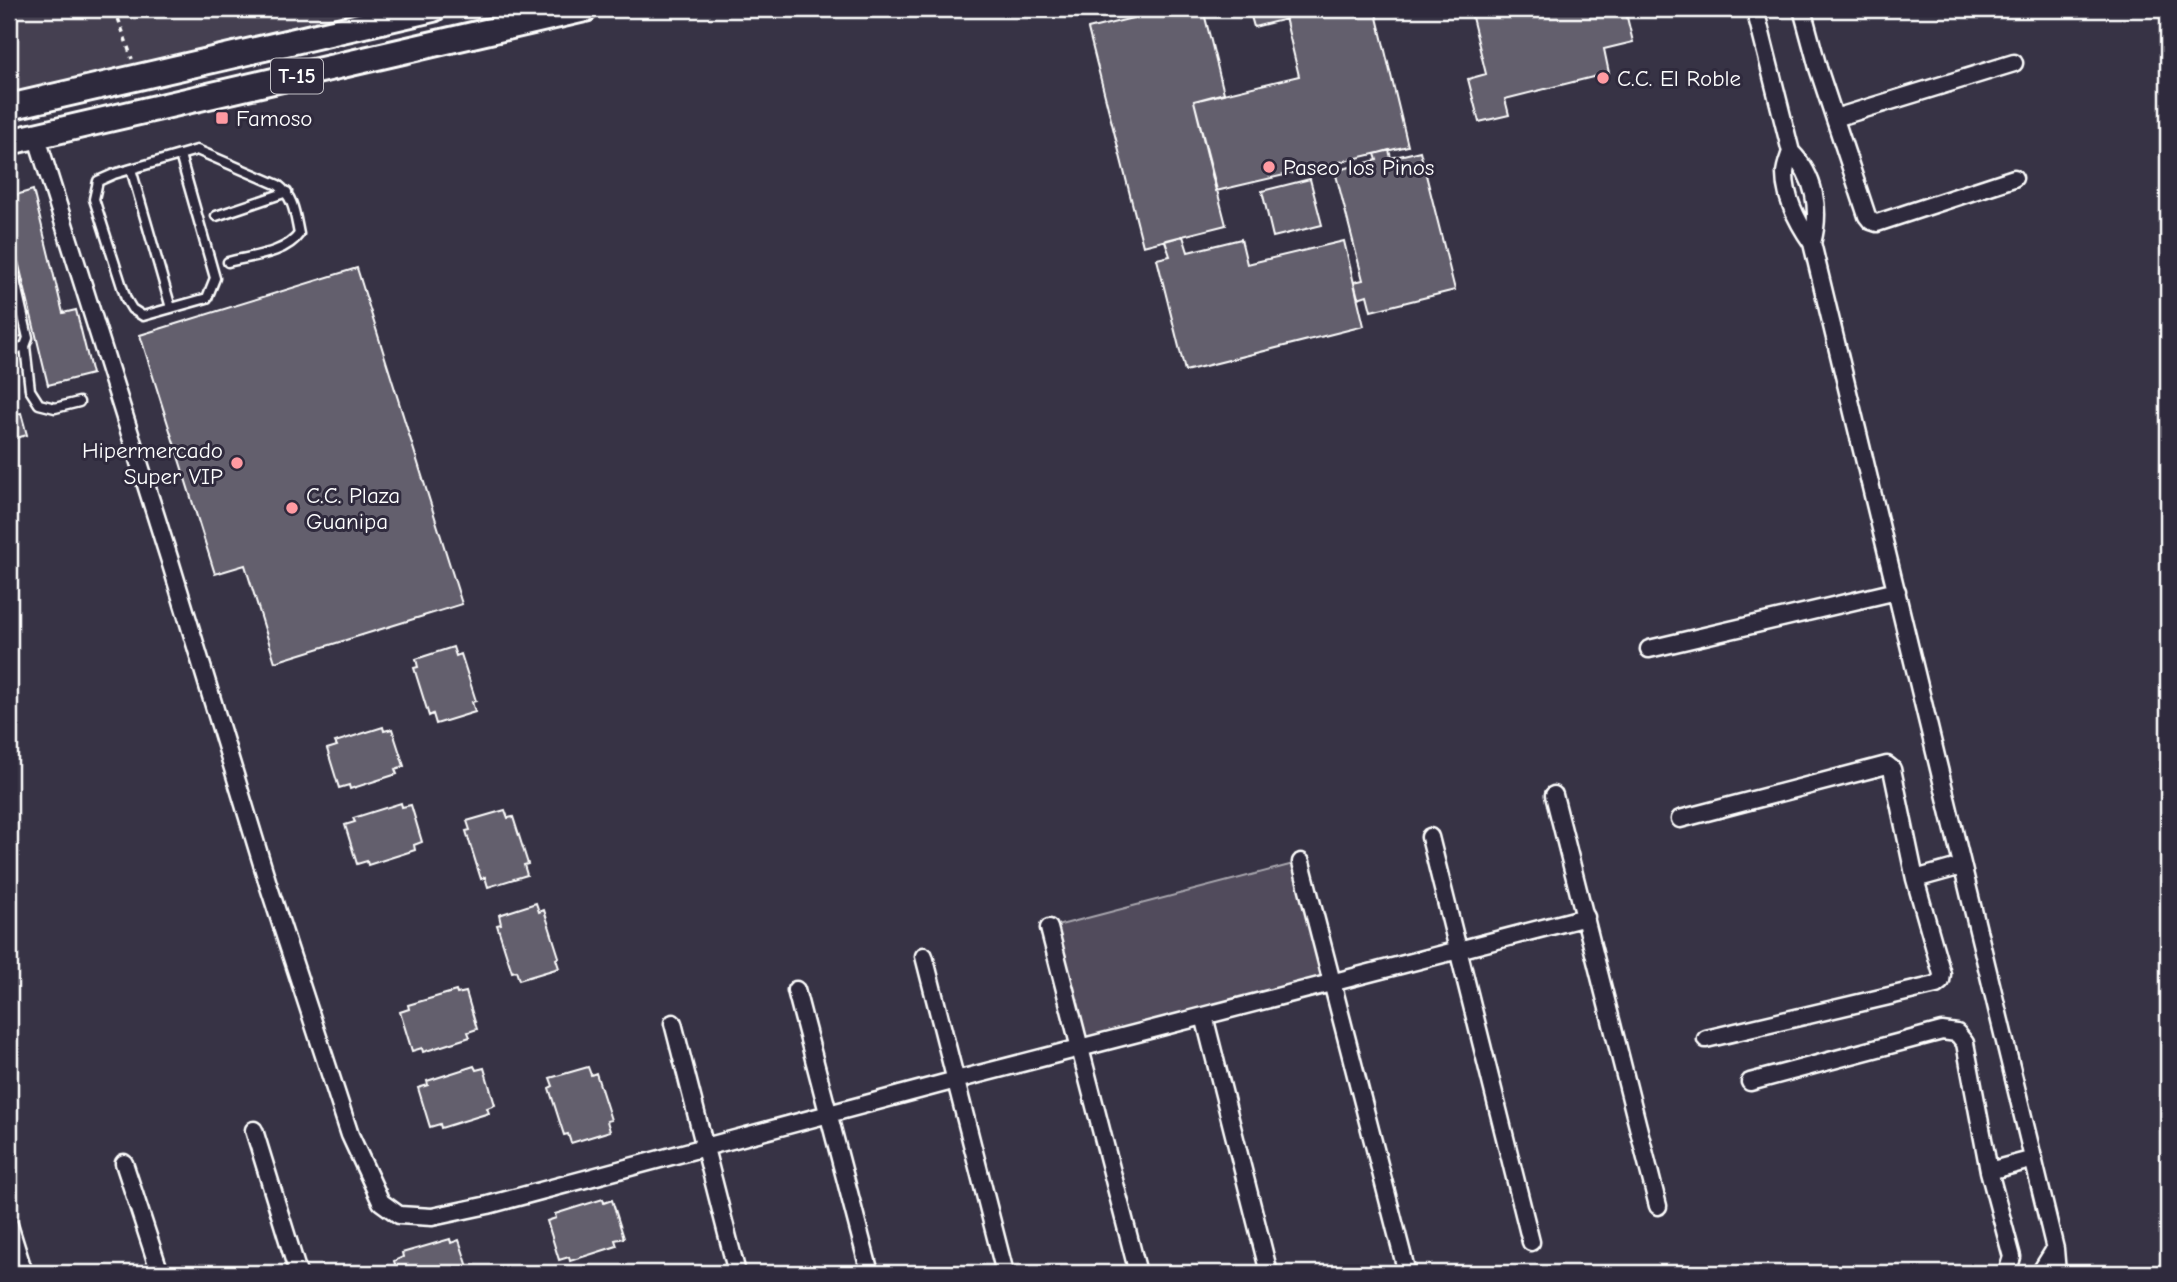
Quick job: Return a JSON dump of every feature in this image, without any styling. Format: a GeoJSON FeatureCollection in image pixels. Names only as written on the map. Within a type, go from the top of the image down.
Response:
{"type":"FeatureCollection","features":[{"type":"Feature","properties":{"kind":"main road","name":"T-15"},"geometry":{"type":"LineString","coordinates":[[9,107],[433,9]]}},
{"type":"Feature","properties":{"kind":"main road","name":"T-15"},"geometry":{"type":"LineString","coordinates":[[9,142],[585,9]]}},
{"type":"Feature","properties":{"kind":"street"},"geometry":{"type":"LineString","coordinates":[[1755,9],[1791,152],[1806,169],[1812,188],[1817,225],[1812,243]]}},
{"type":"Feature","properties":{"kind":"street"},"geometry":{"type":"LineString","coordinates":[[1802,9],[1835,118],[1871,221],[1877,223],[2014,178]]}},
{"type":"Feature","properties":{"kind":"street"},"geometry":{"type":"LineString","coordinates":[[1835,118],[2014,63]]}},
{"type":"Feature","properties":{"kind":"street"},"geometry":{"type":"LineString","coordinates":[[36,135],[269,887],[350,1135],[381,1202],[399,1215],[432,1217],[488,1205],[956,1080],[1586,917]]}},
{"type":"Feature","properties":{"kind":"street"},"geometry":{"type":"LineString","coordinates":[[1791,152],[1785,173],[1789,196],[1797,221],[1812,243],[2034,1159],[2055,1249],[2057,1273]]}},
{"type":"Feature","properties":{"kind":"street"},"geometry":{"type":"LineString","coordinates":[[1649,649],[1897,591]]}},
{"type":"Feature","properties":{"kind":"street"},"geometry":{"type":"LineString","coordinates":[[1680,819],[1887,765],[1892,769],[1915,878],[1942,974],[1941,981],[1936,985],[1706,1039]]}},
{"type":"Feature","properties":{"kind":"street"},"geometry":{"type":"LineString","coordinates":[[1554,795],[1658,1206]]}},
{"type":"Feature","properties":{"kind":"street"},"geometry":{"type":"LineString","coordinates":[[1430,837],[1531,1242]]}},
{"type":"Feature","properties":{"kind":"street"},"geometry":{"type":"LineString","coordinates":[[1301,862],[1407,1273]]}},
{"type":"Feature","properties":{"kind":"street"},"geometry":{"type":"LineString","coordinates":[[1915,878],[1962,866]]}},
{"type":"Feature","properties":{"kind":"street"},"geometry":{"type":"LineString","coordinates":[[1049,928],[1138,1273]]}},
{"type":"Feature","properties":{"kind":"street"},"geometry":{"type":"LineString","coordinates":[[924,956],[1005,1273]]}},
{"type":"Feature","properties":{"kind":"street"},"geometry":{"type":"LineString","coordinates":[[796,990],[870,1273]]}},
{"type":"Feature","properties":{"kind":"street"},"geometry":{"type":"LineString","coordinates":[[1204,1016],[1269,1273]]}},
{"type":"Feature","properties":{"kind":"street"},"geometry":{"type":"LineString","coordinates":[[673,1023],[737,1273]]}},
{"type":"Feature","properties":{"kind":"street"},"geometry":{"type":"LineString","coordinates":[[1750,1082],[1942,1031],[1957,1034],[1965,1043],[1989,1171],[2012,1257],[2007,1273]]}},
{"type":"Feature","properties":{"kind":"street"},"geometry":{"type":"LineString","coordinates":[[254,1130],[298,1273]]}},
{"type":"Feature","properties":{"kind":"street"},"geometry":{"type":"LineString","coordinates":[[1989,1171],[2034,1159]]}},
{"type":"Feature","properties":{"kind":"street"},"geometry":{"type":"LineString","coordinates":[[124,1163],[160,1273]]}},
{"type":"Feature","properties":{"kind":"street"},"geometry":{"type":"LineString","coordinates":[[9,1225],[24,1273]]}},
{"type":"Feature","properties":{"kind":"street"},"geometry":{"type":"LineString","coordinates":[[2040,1273],[2055,1249]]}},
{"type":"Feature","properties":{"kind":"lane"},"geometry":{"type":"LineString","coordinates":[[180,155],[215,278],[207,298],[143,316],[132,309],[127,299],[94,199],[98,181],[131,169],[197,150],[278,185],[287,192],[292,201],[299,234],[293,242],[284,247],[228,262]]}},
{"type":"Feature","properties":{"kind":"lane"},"geometry":{"type":"LineString","coordinates":[[131,169],[171,308]]}},
{"type":"Feature","properties":{"kind":"lane"},"geometry":{"type":"LineString","coordinates":[[216,216],[287,192]]}},
{"type":"Feature","properties":{"kind":"lane"},"geometry":{"type":"LineString","coordinates":[[9,254],[27,338],[25,345],[30,390],[39,404],[55,408],[79,402]]}},
{"type":"Feature","properties":{"kind":"lane"},"geometry":{"type":"LineString","coordinates":[[9,351],[25,345]]}},
{"type":"Feature","properties":{"kind":"path"},"geometry":{"type":"LineString","coordinates":[[115,9],[138,77]]}},
{"type":"Feature","properties":{"kind":"shaded area"},"geometry":{"type":"Polygon","coordinates":[[[9,9],[494,9],[9,122],[9,9]]]}},
{"type":"Feature","properties":{"kind":"shaded area"},"geometry":{"type":"Polygon","coordinates":[[[1301,862],[1333,983],[1080,1049],[1049,928],[1301,862]]]}},
{"type":"Feature","properties":{"kind":"building"},"geometry":{"type":"Polygon","coordinates":[[[1169,9],[1203,9],[1224,93],[1194,101],[1226,225],[1143,246],[1088,29],[1169,9]]]}},
{"type":"Feature","properties":{"kind":"building"},"geometry":{"type":"Polygon","coordinates":[[[1249,9],[1283,9],[1286,19],[1254,27],[1249,9]]]}},
{"type":"Feature","properties":{"kind":"building"},"geometry":{"type":"Polygon","coordinates":[[[1283,9],[1375,9],[1408,146],[1216,191],[1194,101],[1299,76],[1283,9]]]}},
{"type":"Feature","properties":{"kind":"building"},"geometry":{"type":"Polygon","coordinates":[[[1470,9],[1625,9],[1633,42],[1604,49],[1609,73],[1505,99],[1509,115],[1479,122],[1468,79],[1486,74],[1470,9]]]}},
{"type":"Feature","properties":{"kind":"building"},"geometry":{"type":"Polygon","coordinates":[[[1389,150],[1391,158],[1420,151],[1455,290],[1371,311],[1367,295],[1358,298],[1354,282],[1363,280],[1335,171],[1377,160],[1375,154],[1389,150]]]}},
{"type":"Feature","properties":{"kind":"building"},"geometry":{"type":"Polygon","coordinates":[[[1310,179],[1322,225],[1273,237],[1262,191],[1310,179]]]}},
{"type":"Feature","properties":{"kind":"building"},"geometry":{"type":"Polygon","coordinates":[[[33,190],[63,313],[76,310],[92,374],[48,385],[9,224],[9,197],[33,190]]]}},
{"type":"Feature","properties":{"kind":"building"},"geometry":{"type":"Polygon","coordinates":[[[1183,236],[1188,252],[1241,239],[1247,264],[1344,241],[1364,326],[1185,371],[1157,259],[1170,256],[1165,241],[1183,236]]]}},
{"type":"Feature","properties":{"kind":"building"},"geometry":{"type":"Polygon","coordinates":[[[357,268],[462,604],[275,662],[245,565],[215,574],[140,335],[357,268]]]}},
{"type":"Feature","properties":{"kind":"building"},"geometry":{"type":"Polygon","coordinates":[[[9,281],[22,336],[9,339],[9,281]]]}},
{"type":"Feature","properties":{"kind":"building"},"geometry":{"type":"Polygon","coordinates":[[[21,413],[27,435],[9,440],[9,416],[21,413]]]}},
{"type":"Feature","properties":{"kind":"building"},"geometry":{"type":"Polygon","coordinates":[[[453,647],[456,656],[461,654],[476,701],[472,702],[475,712],[436,724],[433,714],[429,716],[414,668],[418,667],[416,659],[453,647]]]}},
{"type":"Feature","properties":{"kind":"building"},"geometry":{"type":"Polygon","coordinates":[[[383,727],[384,731],[392,729],[404,766],[395,769],[397,774],[350,789],[349,785],[339,788],[327,749],[337,746],[335,742],[383,727]]]}},
{"type":"Feature","properties":{"kind":"building"},"geometry":{"type":"Polygon","coordinates":[[[401,803],[402,807],[411,805],[422,842],[414,845],[415,850],[368,865],[367,861],[357,864],[345,825],[355,822],[353,818],[401,803]]]}},
{"type":"Feature","properties":{"kind":"building"},"geometry":{"type":"Polygon","coordinates":[[[505,810],[508,818],[513,817],[528,864],[524,865],[527,875],[488,887],[485,877],[481,879],[466,831],[470,830],[467,821],[505,810]]]}},
{"type":"Feature","properties":{"kind":"building"},"geometry":{"type":"Polygon","coordinates":[[[536,903],[539,912],[544,910],[559,957],[556,959],[559,968],[519,980],[516,971],[512,972],[497,925],[501,924],[499,915],[536,903]]]}},
{"type":"Feature","properties":{"kind":"building"},"geometry":{"type":"Polygon","coordinates":[[[456,991],[457,994],[466,992],[477,1029],[468,1032],[470,1037],[423,1052],[422,1048],[412,1051],[400,1012],[409,1009],[408,1005],[456,991]]]}},
{"type":"Feature","properties":{"kind":"building"},"geometry":{"type":"Polygon","coordinates":[[[474,1066],[476,1070],[484,1068],[495,1105],[487,1108],[489,1113],[441,1128],[440,1124],[430,1127],[418,1088],[428,1085],[427,1081],[474,1066]]]}},
{"type":"Feature","properties":{"kind":"building"},"geometry":{"type":"Polygon","coordinates":[[[588,1067],[591,1075],[596,1073],[611,1120],[607,1121],[610,1131],[571,1143],[568,1134],[564,1135],[549,1088],[553,1086],[550,1078],[588,1067]]]}},
{"type":"Feature","properties":{"kind":"building"},"geometry":{"type":"Polygon","coordinates":[[[603,1199],[604,1203],[612,1200],[624,1238],[615,1240],[617,1246],[570,1261],[569,1257],[559,1260],[547,1221],[556,1218],[555,1214],[603,1199]]]}},
{"type":"Feature","properties":{"kind":"building"},"geometry":{"type":"Polygon","coordinates":[[[450,1239],[451,1243],[459,1240],[470,1273],[398,1273],[394,1261],[403,1257],[402,1253],[450,1239]]]}},
{"type":"Feature","properties":{"kind":"place","name":"C.C. El Roble"},"geometry":{"type":"Point","coordinates":[1603,78]}},
{"type":"Feature","properties":{"kind":"place","name":"Famoso"},"geometry":{"type":"Point","coordinates":[222,118]}},
{"type":"Feature","properties":{"kind":"place","name":"Paseo los Pinos"},"geometry":{"type":"Point","coordinates":[1269,167]}},
{"type":"Feature","properties":{"kind":"place","name":"Hipermercado Super VIP"},"geometry":{"type":"Point","coordinates":[237,463]}},
{"type":"Feature","properties":{"kind":"place","name":"C.C. Plaza Guanipa"},"geometry":{"type":"Point","coordinates":[292,508]}}]}
